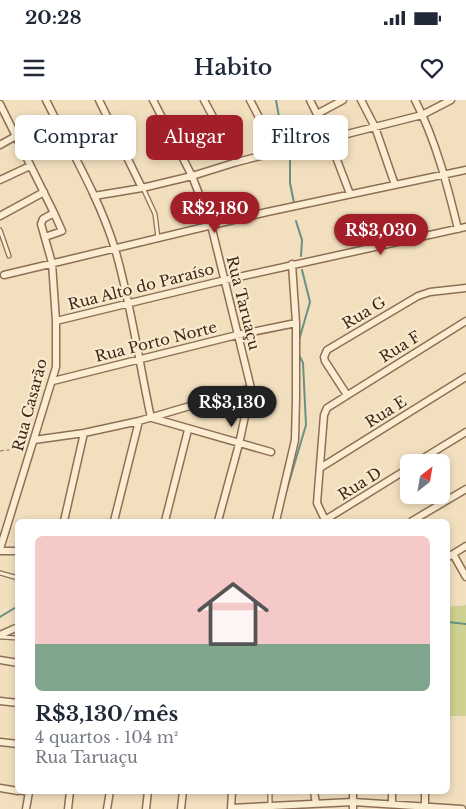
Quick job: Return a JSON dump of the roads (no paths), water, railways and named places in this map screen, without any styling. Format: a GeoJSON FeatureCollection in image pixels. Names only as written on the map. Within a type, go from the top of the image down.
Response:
{"type":"FeatureCollection","features":[{"type":"Feature","properties":{"kind":"street"},"geometry":{"type":"LineString","coordinates":[[46,100],[94,196],[114,249],[128,304],[151,418]]}},
{"type":"Feature","properties":{"kind":"street"},"geometry":{"type":"LineString","coordinates":[[99,100],[142,188]]}},
{"type":"Feature","properties":{"kind":"street","name":"Rua Taruaçu"},"geometry":{"type":"LineString","coordinates":[[153,100],[192,176],[211,225],[251,388],[239,444],[219,519]]}},
{"type":"Feature","properties":{"kind":"street"},"geometry":{"type":"LineString","coordinates":[[204,100],[237,162]]}},
{"type":"Feature","properties":{"kind":"street"},"geometry":{"type":"LineString","coordinates":[[250,100],[258,115]]}},
{"type":"Feature","properties":{"kind":"street"},"geometry":{"type":"LineString","coordinates":[[310,100],[317,114],[343,100]]}},
{"type":"Feature","properties":{"kind":"street"},"geometry":{"type":"LineString","coordinates":[[361,100],[375,127],[395,185]]}},
{"type":"Feature","properties":{"kind":"street"},"geometry":{"type":"LineString","coordinates":[[414,100],[422,115],[445,175],[458,228]]}},
{"type":"Feature","properties":{"kind":"street"},"geometry":{"type":"LineString","coordinates":[[348,134],[422,115],[451,100]]}},
{"type":"Feature","properties":{"kind":"street"},"geometry":{"type":"LineString","coordinates":[[1,107],[15,134]]}},
{"type":"Feature","properties":{"kind":"street"},"geometry":{"type":"LineString","coordinates":[[0,145],[15,137]]}},
{"type":"Feature","properties":{"kind":"street"},"geometry":{"type":"LineString","coordinates":[[94,196],[142,188],[192,176],[253,158]]}},
{"type":"Feature","properties":{"kind":"street"},"geometry":{"type":"LineString","coordinates":[[27,160],[44,192],[54,213],[62,232],[45,237],[41,221],[54,213]]}},
{"type":"Feature","properties":{"kind":"street"},"geometry":{"type":"LineString","coordinates":[[337,160],[350,194]]}},
{"type":"Feature","properties":{"kind":"street"},"geometry":{"type":"LineString","coordinates":[[0,180],[30,166]]}},
{"type":"Feature","properties":{"kind":"street"},"geometry":{"type":"LineString","coordinates":[[4,275],[211,225],[466,170]]}},
{"type":"Feature","properties":{"kind":"street"},"geometry":{"type":"LineString","coordinates":[[0,216],[44,192]]}},
{"type":"Feature","properties":{"kind":"street","name":"Rua Alto do Paraíso"},"geometry":{"type":"LineString","coordinates":[[56,321],[292,264],[466,227]]}},
{"type":"Feature","properties":{"kind":"street","name":"Rua Casarão"},"geometry":{"type":"LineString","coordinates":[[0,550],[53,381],[57,358],[52,263],[45,237]]}},
{"type":"Feature","properties":{"kind":"street"},"geometry":{"type":"LineString","coordinates":[[276,519],[295,440],[296,323],[292,264]]}},
{"type":"Feature","properties":{"kind":"street","name":"Rua G"},"geometry":{"type":"LineString","coordinates":[[347,395],[325,361],[324,357],[327,350],[418,296],[430,292],[466,288]]}},
{"type":"Feature","properties":{"kind":"street","name":"Rua F"},"geometry":{"type":"LineString","coordinates":[[325,519],[317,503],[325,411],[331,404],[466,321]]}},
{"type":"Feature","properties":{"kind":"street","name":"Rua Porto Norte"},"geometry":{"type":"LineString","coordinates":[[53,381],[237,335],[296,323]]}},
{"type":"Feature","properties":{"kind":"street","name":"Rua E"},"geometry":{"type":"LineString","coordinates":[[320,468],[466,377]]}},
{"type":"Feature","properties":{"kind":"street"},"geometry":{"type":"LineString","coordinates":[[33,444],[151,418],[251,388]]}},
{"type":"Feature","properties":{"kind":"street"},"geometry":{"type":"LineString","coordinates":[[151,418],[271,452]]}},
{"type":"Feature","properties":{"kind":"street"},"geometry":{"type":"LineString","coordinates":[[114,519],[139,421]]}},
{"type":"Feature","properties":{"kind":"street"},"geometry":{"type":"LineString","coordinates":[[166,519],[188,430]]}},
{"type":"Feature","properties":{"kind":"street"},"geometry":{"type":"LineString","coordinates":[[430,454],[466,432]]}},
{"type":"Feature","properties":{"kind":"street"},"geometry":{"type":"LineString","coordinates":[[64,519],[84,433]]}},
{"type":"Feature","properties":{"kind":"street","name":"Rua D"},"geometry":{"type":"LineString","coordinates":[[328,519],[400,474]]}},
{"type":"Feature","properties":{"kind":"street"},"geometry":{"type":"LineString","coordinates":[[415,519],[466,488]]}},
{"type":"Feature","properties":{"kind":"street"},"geometry":{"type":"LineString","coordinates":[[466,546],[450,556],[466,576]]}},
{"type":"Feature","properties":{"kind":"street"},"geometry":{"type":"LineString","coordinates":[[0,550],[15,550]]}},
{"type":"Feature","properties":{"kind":"street"},"geometry":{"type":"LineString","coordinates":[[0,636],[15,628]]}},
{"type":"Feature","properties":{"kind":"street"},"geometry":{"type":"LineString","coordinates":[[0,660],[15,662]]}},
{"type":"Feature","properties":{"kind":"street"},"geometry":{"type":"LineString","coordinates":[[0,701],[15,703]]}},
{"type":"Feature","properties":{"kind":"street"},"geometry":{"type":"LineString","coordinates":[[0,742],[15,744]]}},
{"type":"Feature","properties":{"kind":"street"},"geometry":{"type":"LineString","coordinates":[[0,788],[15,790]]}},
{"type":"Feature","properties":{"kind":"street"},"geometry":{"type":"LineString","coordinates":[[26,809],[29,794]]}},
{"type":"Feature","properties":{"kind":"street"},"geometry":{"type":"LineString","coordinates":[[68,809],[70,794]]}},
{"type":"Feature","properties":{"kind":"street"},"geometry":{"type":"LineString","coordinates":[[107,809],[110,794]]}},
{"type":"Feature","properties":{"kind":"street"},"geometry":{"type":"LineString","coordinates":[[146,809],[148,794]]}},
{"type":"Feature","properties":{"kind":"street"},"geometry":{"type":"LineString","coordinates":[[181,809],[184,794]]}},
{"type":"Feature","properties":{"kind":"street"},"geometry":{"type":"LineString","coordinates":[[232,794],[231,809],[307,807],[316,804],[380,806],[392,804],[409,808],[462,809]]}},
{"type":"Feature","properties":{"kind":"street"},"geometry":{"type":"LineString","coordinates":[[314,794],[316,804]]}},
{"type":"Feature","properties":{"kind":"street"},"geometry":{"type":"LineString","coordinates":[[392,794],[392,804]]}},
{"type":"Feature","properties":{"kind":"street"},"geometry":{"type":"LineString","coordinates":[[425,794],[425,807]]}},
{"type":"Feature","properties":{"kind":"lane"},"geometry":{"type":"LineString","coordinates":[[142,188],[154,214],[158,238]]}},
{"type":"Feature","properties":{"kind":"lane"},"geometry":{"type":"LineString","coordinates":[[0,230],[9,256]]}},
{"type":"Feature","properties":{"kind":"lane"},"geometry":{"type":"LineString","coordinates":[[0,573],[15,577]]}},
{"type":"Feature","properties":{"kind":"lane"},"geometry":{"type":"LineString","coordinates":[[0,636],[15,638]]}},
{"type":"Feature","properties":{"kind":"lane"},"geometry":{"type":"LineString","coordinates":[[270,794],[270,807]]}},
{"type":"Feature","properties":{"kind":"waterway"},"geometry":{"type":"LineString","coordinates":[[276,100],[279,115]]}},
{"type":"Feature","properties":{"kind":"waterway"},"geometry":{"type":"LineString","coordinates":[[290,160],[290,183],[294,203]]}},
{"type":"Feature","properties":{"kind":"waterway"},"geometry":{"type":"LineString","coordinates":[[296,221],[302,240],[301,256]]}},
{"type":"Feature","properties":{"kind":"waterway"},"geometry":{"type":"LineString","coordinates":[[299,340],[310,302],[302,270]]}},
{"type":"Feature","properties":{"kind":"waterway"},"geometry":{"type":"LineString","coordinates":[[284,499],[306,425],[303,363],[299,355]]}},
{"type":"Feature","properties":{"kind":"waterway"},"geometry":{"type":"LineString","coordinates":[[0,617],[15,608]]}},
{"type":"Feature","properties":{"kind":"waterway"},"geometry":{"type":"LineString","coordinates":[[450,622],[466,624]]}}]}
